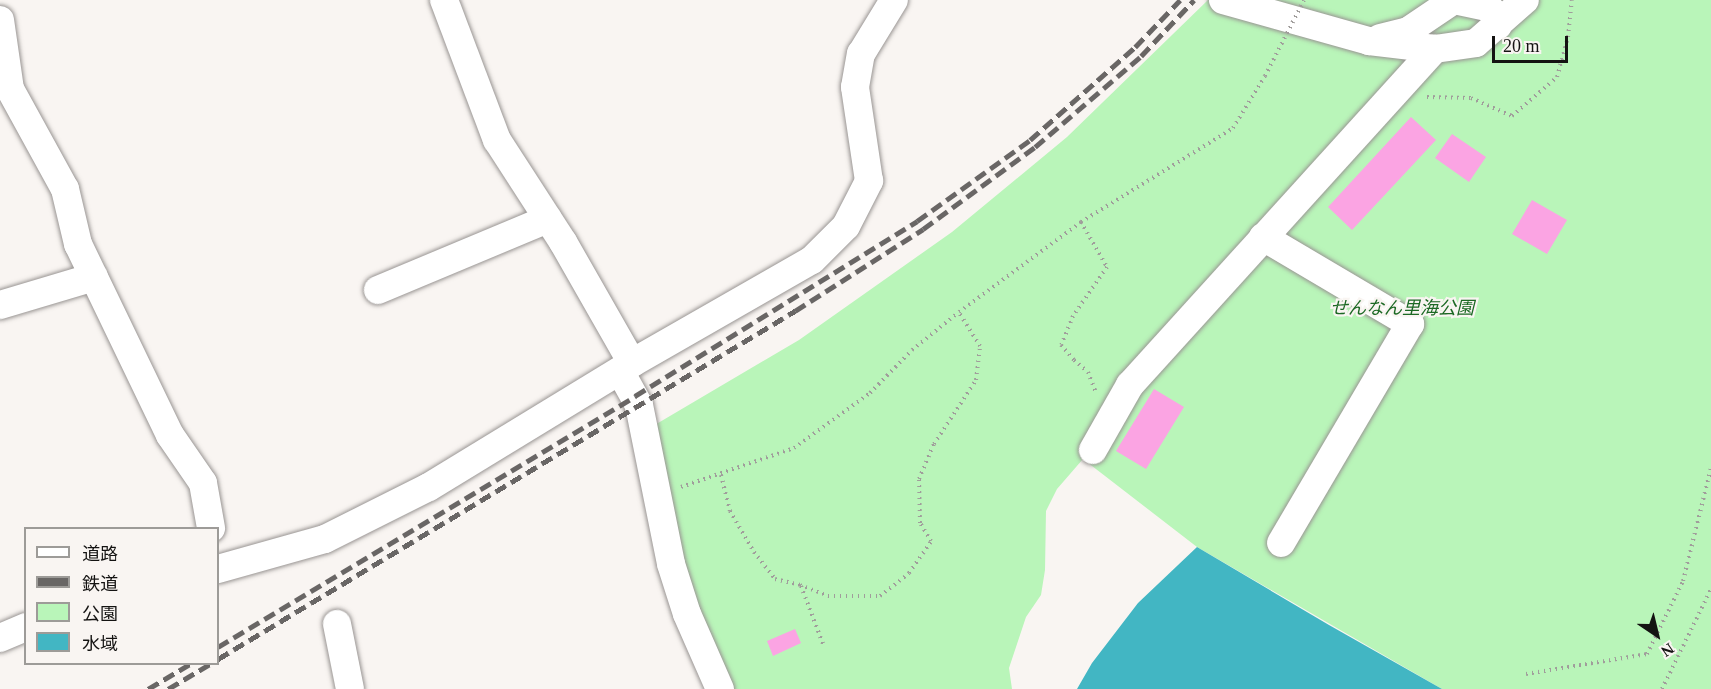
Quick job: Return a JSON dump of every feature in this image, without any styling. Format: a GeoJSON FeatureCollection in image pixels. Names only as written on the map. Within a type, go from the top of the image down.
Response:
{"type":"FeatureCollection","features":[{"type":"Feature","properties":{"kind":"street"},"geometry":{"type":"LineString","coordinates":[[444,0],[497,140],[548,219],[626,367],[639,405],[671,564],[687,614],[720,689]]}},
{"type":"Feature","properties":{"kind":"street"},"geometry":{"type":"LineString","coordinates":[[219,567],[335,534],[429,487],[626,367],[812,260],[846,225],[869,181],[855,87],[861,54],[894,0]]}},
{"type":"Feature","properties":{"kind":"street"},"geometry":{"type":"LineString","coordinates":[[1223,0],[1369,41],[1435,49],[1476,43],[1525,0]]}},
{"type":"Feature","properties":{"kind":"street"},"geometry":{"type":"LineString","coordinates":[[1369,41],[1408,31],[1454,0],[1488,7],[1495,14],[1498,26]]}},
{"type":"Feature","properties":{"kind":"street"},"geometry":{"type":"LineString","coordinates":[[0,20],[10,89],[65,189],[78,243],[170,435],[203,483],[212,527]]}},
{"type":"Feature","properties":{"kind":"street"},"geometry":{"type":"LineString","coordinates":[[1093,450],[1130,385],[1435,49]]}},
{"type":"Feature","properties":{"kind":"street"},"geometry":{"type":"LineString","coordinates":[[378,290],[548,219]]}},
{"type":"Feature","properties":{"kind":"street"},"geometry":{"type":"LineString","coordinates":[[1263,237],[1410,324],[1281,543]]}},
{"type":"Feature","properties":{"kind":"street"},"geometry":{"type":"LineString","coordinates":[[0,305],[94,276]]}},
{"type":"Feature","properties":{"kind":"street"},"geometry":{"type":"LineString","coordinates":[[337,624],[350,689]]}},
{"type":"Feature","properties":{"kind":"street"},"geometry":{"type":"LineString","coordinates":[[0,638],[24,628]]}},
{"type":"Feature","properties":{"kind":"path"},"geometry":{"type":"LineString","coordinates":[[657,494],[721,475],[794,448],[870,393],[912,350],[959,312],[1081,222],[1233,128],[1265,76],[1304,0]]}},
{"type":"Feature","properties":{"kind":"path"},"geometry":{"type":"LineString","coordinates":[[1423,97],[1471,98],[1512,116],[1557,77],[1568,37],[1572,0]]}},
{"type":"Feature","properties":{"kind":"path"},"geometry":{"type":"LineString","coordinates":[[1081,222],[1107,267],[1073,315],[1061,345],[1088,372],[1094,388],[1111,417]]}},
{"type":"Feature","properties":{"kind":"path"},"geometry":{"type":"LineString","coordinates":[[721,475],[730,511],[754,552],[775,579],[801,585],[828,596],[880,596],[909,573],[931,542],[920,523],[919,479],[934,444],[976,380],[980,346],[959,312]]}},
{"type":"Feature","properties":{"kind":"path"},"geometry":{"type":"LineString","coordinates":[[1526,674],[1647,654],[1683,581],[1711,468]]}},
{"type":"Feature","properties":{"kind":"path"},"geometry":{"type":"LineString","coordinates":[[801,585],[823,644]]}},
{"type":"Feature","properties":{"kind":"path"},"geometry":{"type":"LineString","coordinates":[[1662,689],[1711,589]]}},
{"type":"Feature","properties":{"kind":"green space","name":"せんなん里海公園"},"geometry":{"type":"Polygon","coordinates":[[[1208,0],[1711,0],[1711,689],[1442,689],[1197,547],[1083,459],[1057,489],[1046,511],[1045,570],[1041,595],[1026,617],[1009,668],[1012,689],[731,689],[688,585],[653,426],[799,340],[952,232],[1067,137],[1208,0]]]}},
{"type":"Feature","properties":{"kind":"water"},"geometry":{"type":"Polygon","coordinates":[[[1197,547],[1442,689],[1077,689],[1092,663],[1138,603],[1197,547]]]}},
{"type":"Feature","properties":{"kind":"building"},"geometry":{"type":"Polygon","coordinates":[[[1411,117],[1436,140],[1352,230],[1328,207],[1411,117]]]}},
{"type":"Feature","properties":{"kind":"building"},"geometry":{"type":"Polygon","coordinates":[[[1452,134],[1486,157],[1469,182],[1435,158],[1452,134]]]}},
{"type":"Feature","properties":{"kind":"building"},"geometry":{"type":"Polygon","coordinates":[[[1532,200],[1567,220],[1547,254],[1512,234],[1532,200]]]}},
{"type":"Feature","properties":{"kind":"building"},"geometry":{"type":"Polygon","coordinates":[[[1154,389],[1184,407],[1146,469],[1116,451],[1154,389]]]}},
{"type":"Feature","properties":{"kind":"building"},"geometry":{"type":"Polygon","coordinates":[[[795,629],[801,643],[773,656],[767,641],[795,629]]]}},
{"type":"Feature","properties":{"kind":"railway"},"geometry":{"type":"LineString","coordinates":[[219,646],[635,396],[917,221],[1030,140],[1135,47],[1180,0]]}},
{"type":"Feature","properties":{"kind":"railway"},"geometry":{"type":"LineString","coordinates":[[219,658],[795,311],[923,229],[1035,147],[1141,56],[1194,0]]}},
{"type":"Feature","properties":{"kind":"railway"},"geometry":{"type":"LineString","coordinates":[[148,689],[188,665]]}},
{"type":"Feature","properties":{"kind":"railway"},"geometry":{"type":"LineString","coordinates":[[168,689],[208,665]]}}]}
